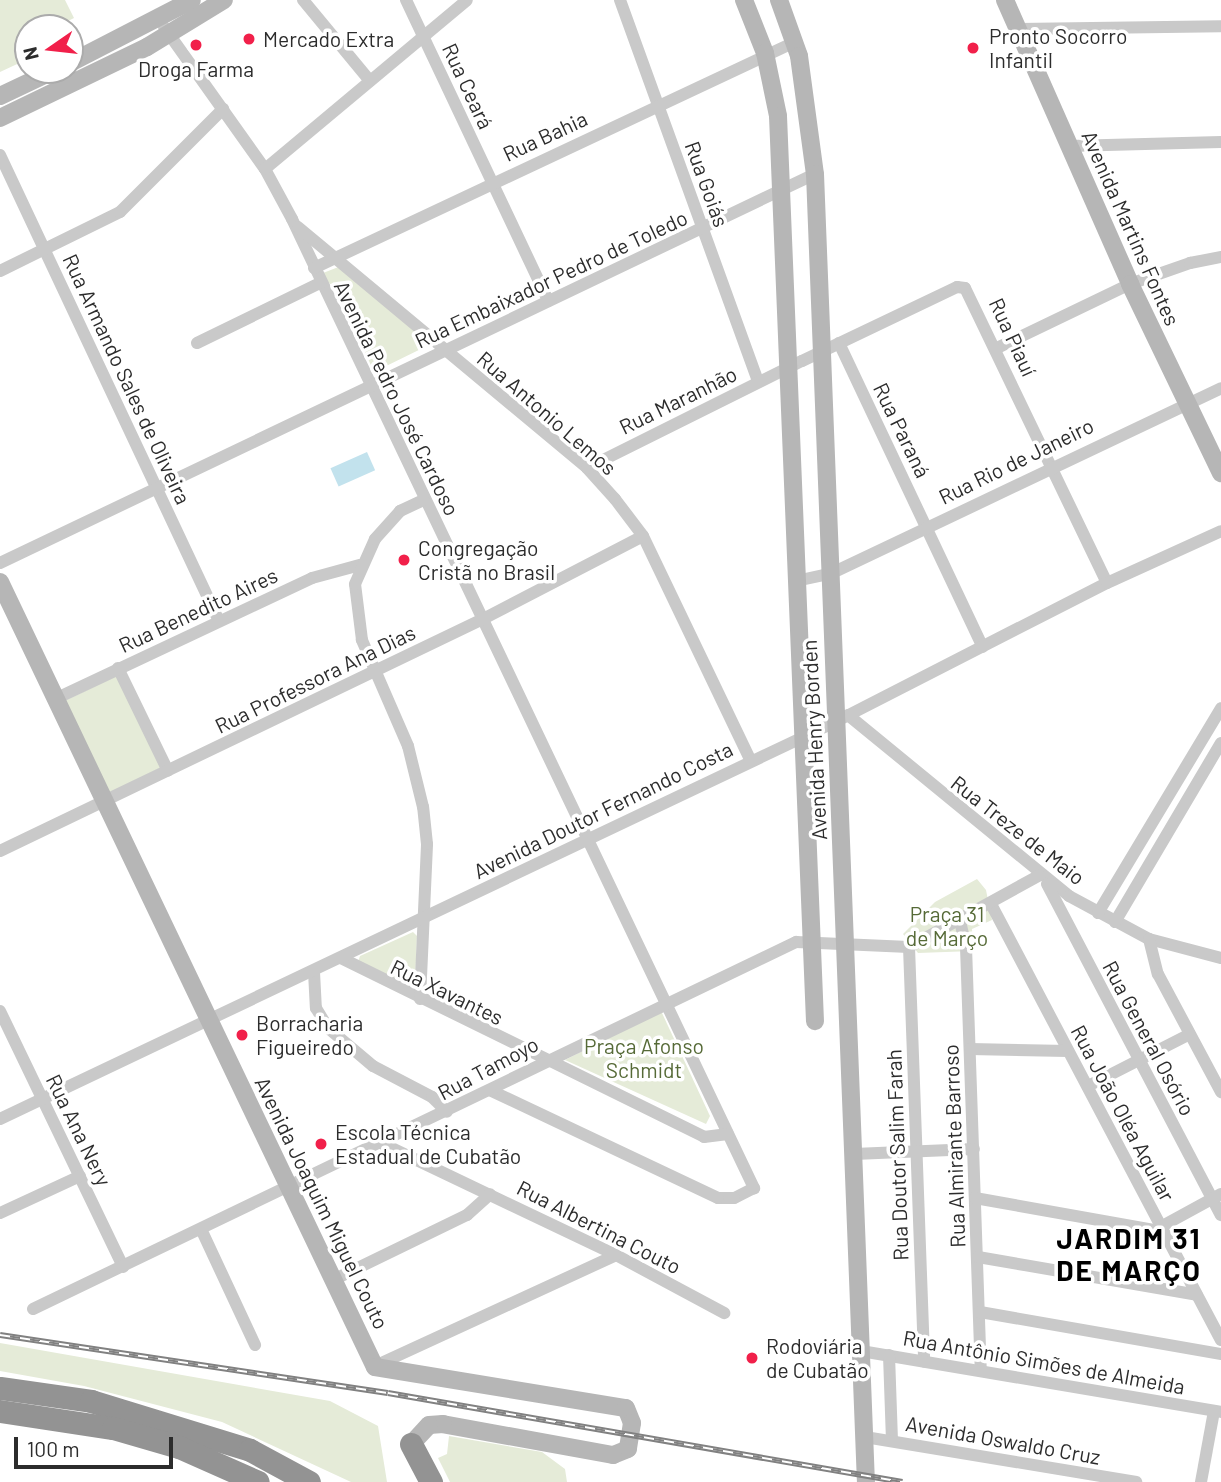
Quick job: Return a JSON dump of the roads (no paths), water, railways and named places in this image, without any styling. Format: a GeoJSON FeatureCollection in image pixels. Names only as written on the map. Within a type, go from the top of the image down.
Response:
{"type":"FeatureCollection","features":[{"type":"Feature","properties":{"kind":"highway"},"geometry":{"type":"LineString","coordinates":[[0,1388],[91,1401],[250,1450],[309,1482]]}},
{"type":"Feature","properties":{"kind":"highway"},"geometry":{"type":"LineString","coordinates":[[0,1411],[113,1428],[179,1447],[258,1482]]}},
{"type":"Feature","properties":{"kind":"highway"},"geometry":{"type":"LineString","coordinates":[[411,1444],[415,1482]]}},
{"type":"Feature","properties":{"kind":"highway"},"geometry":{"type":"LineString","coordinates":[[411,1444],[430,1482]]}},
{"type":"Feature","properties":{"kind":"street"},"geometry":{"type":"LineString","coordinates":[[84,56],[192,0]]}},
{"type":"Feature","properties":{"kind":"street"},"geometry":{"type":"LineString","coordinates":[[0,118],[170,34],[224,0]]}},
{"type":"Feature","properties":{"kind":"street"},"geometry":{"type":"LineString","coordinates":[[303,0],[370,81]]}},
{"type":"Feature","properties":{"kind":"street","name":"Rua Ceará"},"geometry":{"type":"LineString","coordinates":[[406,0],[548,301]]}},
{"type":"Feature","properties":{"kind":"street"},"geometry":{"type":"LineString","coordinates":[[265,169],[467,0]]}},
{"type":"Feature","properties":{"kind":"street","name":"Rua Goiás"},"geometry":{"type":"LineString","coordinates":[[620,0],[758,382]]}},
{"type":"Feature","properties":{"kind":"street","name":"Avenida Henry Borden"},"geometry":{"type":"LineString","coordinates":[[744,0],[765,53],[778,116],[815,1021]]}},
{"type":"Feature","properties":{"kind":"street","name":"Avenida Henry Borden"},"geometry":{"type":"LineString","coordinates":[[779,0],[795,42],[815,174],[830,573],[842,719],[847,946],[866,1482]]}},
{"type":"Feature","properties":{"kind":"street","name":"Avenida Martins Fontes"},"geometry":{"type":"LineString","coordinates":[[1005,0],[1130,284],[1221,473]]}},
{"type":"Feature","properties":{"kind":"street","name":"Avenida Pedro José Cardoso"},"geometry":{"type":"LineString","coordinates":[[156,21],[170,34],[265,169],[292,219],[320,283],[754,1188],[734,1198],[718,1198],[490,1090]]}},
{"type":"Feature","properties":{"kind":"street"},"geometry":{"type":"LineString","coordinates":[[1018,29],[1221,26]]}},
{"type":"Feature","properties":{"kind":"street","name":"Rua Bahia"},"geometry":{"type":"LineString","coordinates":[[314,268],[765,53],[795,42]]}},
{"type":"Feature","properties":{"kind":"street"},"geometry":{"type":"LineString","coordinates":[[0,96],[25,84]]}},
{"type":"Feature","properties":{"kind":"street"},"geometry":{"type":"LineString","coordinates":[[0,271],[120,212],[223,108]]}},
{"type":"Feature","properties":{"kind":"street"},"geometry":{"type":"LineString","coordinates":[[1069,146],[1221,142]]}},
{"type":"Feature","properties":{"kind":"street","name":"Rua Armando Sales de Oliveira"},"geometry":{"type":"LineString","coordinates":[[0,155],[219,621]]}},
{"type":"Feature","properties":{"kind":"street","name":"Rua Embaixador Pedro de Toledo"},"geometry":{"type":"LineString","coordinates":[[0,563],[815,174]]}},
{"type":"Feature","properties":{"kind":"street","name":"Rua Antonio Lemos"},"geometry":{"type":"LineString","coordinates":[[292,219],[587,468],[643,536],[751,761]]}},
{"type":"Feature","properties":{"kind":"street"},"geometry":{"type":"LineString","coordinates":[[997,348],[1130,284],[1190,263],[1221,257]]}},
{"type":"Feature","properties":{"kind":"street"},"geometry":{"type":"LineString","coordinates":[[197,343],[320,283]]}},
{"type":"Feature","properties":{"kind":"street","name":"Rua Piauí"},"geometry":{"type":"LineString","coordinates":[[787,368],[957,287],[970,293],[1107,583]]}},
{"type":"Feature","properties":{"kind":"street","name":"Rua Paraná"},"geometry":{"type":"LineString","coordinates":[[839,343],[983,647]]}},
{"type":"Feature","properties":{"kind":"street","name":"Rua Maranhão"},"geometry":{"type":"LineString","coordinates":[[587,468],[787,368]]}},
{"type":"Feature","properties":{"kind":"street","name":"Rua Rio de Janeiro"},"geometry":{"type":"LineString","coordinates":[[796,582],[830,573],[1052,465],[1221,388]]}},
{"type":"Feature","properties":{"kind":"street"},"geometry":{"type":"LineString","coordinates":[[420,999],[427,844],[417,775],[374,672],[356,612],[360,565],[400,511],[424,500]]}},
{"type":"Feature","properties":{"kind":"street","name":"Avenida Doutor Fernando Costa"},"geometry":{"type":"LineString","coordinates":[[0,1119],[842,719],[1107,583],[1221,531]]}},
{"type":"Feature","properties":{"kind":"street","name":"Rua Professora Ana Dias"},"geometry":{"type":"LineString","coordinates":[[0,851],[483,619],[643,536]]}},
{"type":"Feature","properties":{"kind":"street","name":"Rua Benedito Aires"},"geometry":{"type":"LineString","coordinates":[[55,699],[312,578],[360,565]]}},
{"type":"Feature","properties":{"kind":"street","name":"Avenida Joaquim Miguel Couto"},"geometry":{"type":"LineString","coordinates":[[0,582],[375,1367]]}},
{"type":"Feature","properties":{"kind":"street"},"geometry":{"type":"LineString","coordinates":[[118,668],[168,771]]}},
{"type":"Feature","properties":{"kind":"street"},"geometry":{"type":"LineString","coordinates":[[1098,913],[1221,708]]}},
{"type":"Feature","properties":{"kind":"street","name":"Rua Treze de Maio"},"geometry":{"type":"LineString","coordinates":[[842,719],[1042,877],[1098,913],[1149,939],[1221,958]]}},
{"type":"Feature","properties":{"kind":"street"},"geometry":{"type":"LineString","coordinates":[[1115,922],[1221,743]]}},
{"type":"Feature","properties":{"kind":"street"},"geometry":{"type":"LineString","coordinates":[[811,941],[847,946],[909,947],[1042,877]]}},
{"type":"Feature","properties":{"kind":"street","name":"Rua General Osório"},"geometry":{"type":"LineString","coordinates":[[1042,877],[1138,1060],[1217,1196],[1221,1215]]}},
{"type":"Feature","properties":{"kind":"street","name":"Rua João Oléa Aguilar"},"geometry":{"type":"LineString","coordinates":[[991,904],[1221,1340]]}},
{"type":"Feature","properties":{"kind":"street","name":"Rua Almirante Barroso"},"geometry":{"type":"LineString","coordinates":[[960,921],[966,947],[981,1371]]}},
{"type":"Feature","properties":{"kind":"street"},"geometry":{"type":"LineString","coordinates":[[1149,939],[1158,974],[1221,1093]]}},
{"type":"Feature","properties":{"kind":"street","name":"Rua Tamoyo"},"geometry":{"type":"LineString","coordinates":[[33,1309],[447,1112],[542,1060],[796,942],[811,941]]}},
{"type":"Feature","properties":{"kind":"street","name":"Rua Doutor Salim Farah"},"geometry":{"type":"LineString","coordinates":[[909,947],[924,1362]]}},
{"type":"Feature","properties":{"kind":"street","name":"Rua Xavantes"},"geometry":{"type":"LineString","coordinates":[[341,958],[542,1060],[704,1137],[728,1134]]}},
{"type":"Feature","properties":{"kind":"street"},"geometry":{"type":"LineString","coordinates":[[314,972],[316,1008],[328,1028],[373,1066],[432,1097],[447,1112]]}},
{"type":"Feature","properties":{"kind":"street","name":"Rua Ana Nery"},"geometry":{"type":"LineString","coordinates":[[0,1011],[123,1267]]}},
{"type":"Feature","properties":{"kind":"street"},"geometry":{"type":"LineString","coordinates":[[1088,1086],[1190,1034]]}},
{"type":"Feature","properties":{"kind":"street"},"geometry":{"type":"LineString","coordinates":[[970,1049],[1068,1051]]}},
{"type":"Feature","properties":{"kind":"street","name":"Rua Albertina Couto"},"geometry":{"type":"LineString","coordinates":[[381,1143],[616,1255],[724,1313]]}},
{"type":"Feature","properties":{"kind":"street"},"geometry":{"type":"LineString","coordinates":[[854,1154],[974,1149]]}},
{"type":"Feature","properties":{"kind":"street"},"geometry":{"type":"LineString","coordinates":[[0,1213],[80,1176]]}},
{"type":"Feature","properties":{"kind":"street"},"geometry":{"type":"LineString","coordinates":[[333,1280],[467,1215],[490,1194]]}},
{"type":"Feature","properties":{"kind":"street"},"geometry":{"type":"LineString","coordinates":[[975,1198],[1155,1230],[1217,1196]]}},
{"type":"Feature","properties":{"kind":"street"},"geometry":{"type":"LineString","coordinates":[[201,1229],[255,1346]]}},
{"type":"Feature","properties":{"kind":"street"},"geometry":{"type":"LineString","coordinates":[[375,1367],[616,1255]]}},
{"type":"Feature","properties":{"kind":"street"},"geometry":{"type":"LineString","coordinates":[[978,1257],[1197,1295]]}},
{"type":"Feature","properties":{"kind":"street"},"geometry":{"type":"LineString","coordinates":[[980,1312],[1221,1354]]}},
{"type":"Feature","properties":{"kind":"street","name":"Rua Antônio Simões de Almeida"},"geometry":{"type":"LineString","coordinates":[[861,1350],[1218,1411]]}},
{"type":"Feature","properties":{"kind":"street"},"geometry":{"type":"LineString","coordinates":[[889,1355],[892,1441]]}},
{"type":"Feature","properties":{"kind":"street"},"geometry":{"type":"LineString","coordinates":[[375,1367],[626,1408],[632,1423],[628,1449],[613,1455],[443,1424],[429,1425],[411,1444]]}},
{"type":"Feature","properties":{"kind":"street"},"geometry":{"type":"LineString","coordinates":[[1201,1482],[1218,1411]]}},
{"type":"Feature","properties":{"kind":"street","name":"Avenida Oswaldo Cruz"},"geometry":{"type":"LineString","coordinates":[[864,1437],[1136,1482]]}},
{"type":"Feature","properties":{"kind":"water"},"geometry":{"type":"Polygon","coordinates":[[[367,452],[375,470],[339,487],[330,468],[367,452]]]}},
{"type":"Feature","properties":{"kind":"railway"},"geometry":{"type":"LineString","coordinates":[[0,1335],[388,1393],[902,1482]]}},
{"type":"Feature","properties":{"kind":"place","name":"Mercado Extra"},"geometry":{"type":"Point","coordinates":[249,39]}},
{"type":"Feature","properties":{"kind":"place","name":"Droga Farma"},"geometry":{"type":"Point","coordinates":[196,45]}},
{"type":"Feature","properties":{"kind":"place","name":"Pronto Socorro Infantil"},"geometry":{"type":"Point","coordinates":[973,48]}},
{"type":"Feature","properties":{"kind":"place","name":"Congregação Cristã no Brasil"},"geometry":{"type":"Point","coordinates":[404,560]}},
{"type":"Feature","properties":{"kind":"place","name":"Borracharia Figueiredo"},"geometry":{"type":"Point","coordinates":[242,1035]}},
{"type":"Feature","properties":{"kind":"place","name":"Escola Técnica Estadual de Cubatão"},"geometry":{"type":"Point","coordinates":[321,1144]}},
{"type":"Feature","properties":{"kind":"place","name":"Rodoviária de Cubatão"},"geometry":{"type":"Point","coordinates":[752,1358]}},
{"type":"Feature","properties":{"kind":"district","name":"JARDIM 31 DE MARÇO"},"geometry":{"type":"Point","coordinates":[1129,1254]}},
{"type":"Feature","properties":{"kind":"park label","name":"Praça 31 de Março"},"geometry":{"type":"Point","coordinates":[947,926]}},
{"type":"Feature","properties":{"kind":"park label","name":"Praça Afonso Schmidt"},"geometry":{"type":"Point","coordinates":[644,1058]}}]}
